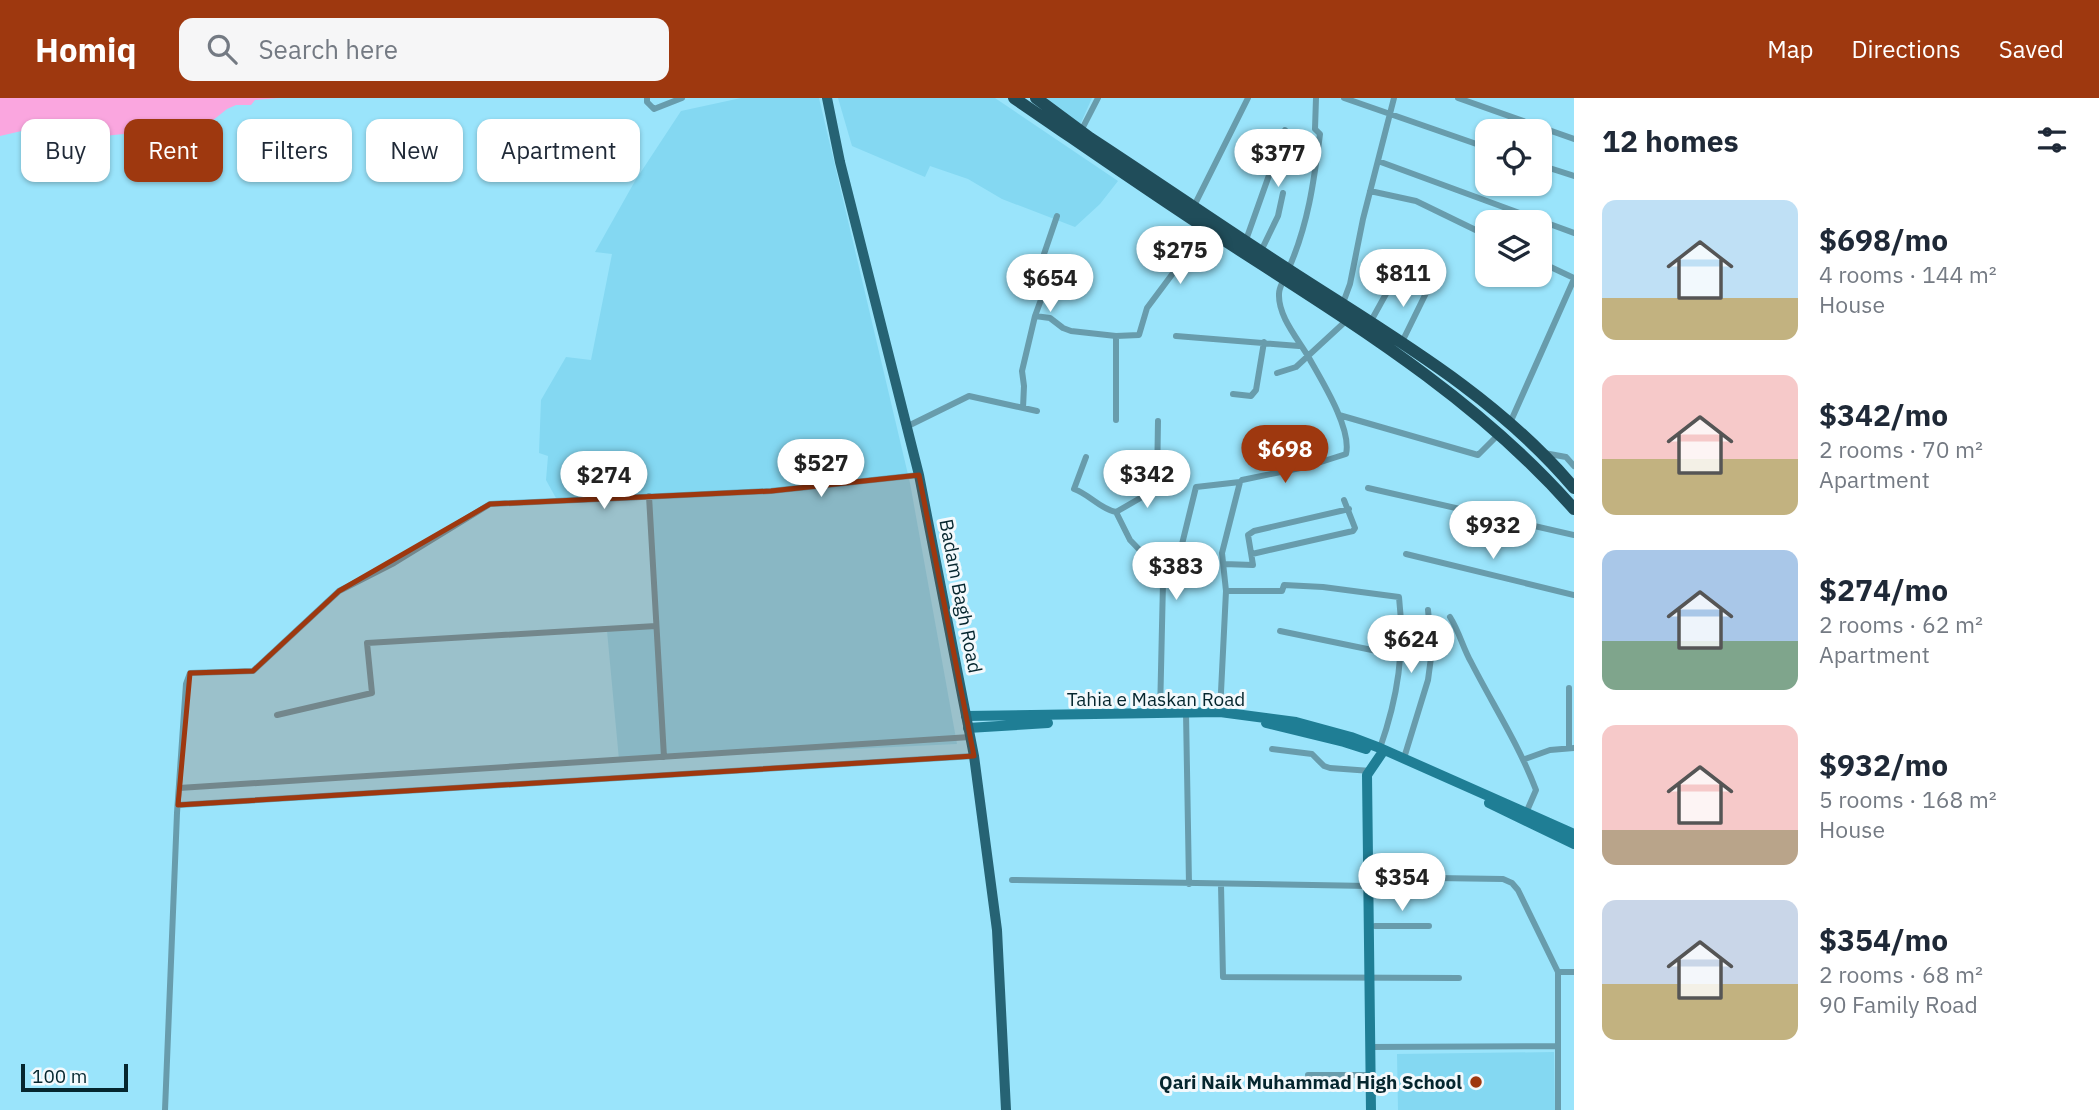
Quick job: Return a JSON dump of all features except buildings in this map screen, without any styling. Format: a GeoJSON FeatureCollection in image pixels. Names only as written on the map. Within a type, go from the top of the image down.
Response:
{"type":"FeatureCollection","features":[{"type":"Feature","properties":{"kind":"highway"},"geometry":{"type":"LineString","coordinates":[[1014,98],[1206,229],[1343,303],[1402,342],[1510,423],[1574,488]]}},
{"type":"Feature","properties":{"kind":"highway"},"geometry":{"type":"LineString","coordinates":[[1036,98],[1081,131],[1246,240],[1286,274],[1404,358],[1500,433],[1550,481],[1574,509]]}},
{"type":"Feature","properties":{"kind":"main road","name":"Badam Bagh Road"},"geometry":{"type":"LineString","coordinates":[[827,98],[846,186],[919,475],[974,756],[997,930],[1006,1110]]}},
{"type":"Feature","properties":{"kind":"main road","name":"Tahia e Maskan Road"},"geometry":{"type":"LineString","coordinates":[[968,727],[1220,712],[1296,722],[1351,737],[1376,760],[1405,758],[1574,834]]}},
{"type":"Feature","properties":{"kind":"main road","name":"Tahia e Maskan Road"},"geometry":{"type":"LineString","coordinates":[[968,727],[1160,714],[1264,723],[1344,741],[1376,760],[1574,844]]}},
{"type":"Feature","properties":{"kind":"main road"},"geometry":{"type":"LineString","coordinates":[[1376,760],[1371,880],[1373,1047],[1377,1110]]}},
{"type":"Feature","properties":{"kind":"main road"},"geometry":{"type":"LineString","coordinates":[[1371,880],[1375,926],[1373,978]]}},
{"type":"Feature","properties":{"kind":"main road"},"geometry":{"type":"LineString","coordinates":[[1371,1110],[1370,1074],[1373,1047]]}},
{"type":"Feature","properties":{"kind":"street"},"geometry":{"type":"LineString","coordinates":[[647,98],[650,107],[654,109],[682,98]]}},
{"type":"Feature","properties":{"kind":"street"},"geometry":{"type":"LineString","coordinates":[[1081,131],[1098,98]]}},
{"type":"Feature","properties":{"kind":"street"},"geometry":{"type":"LineString","coordinates":[[1194,206],[1248,98]]}},
{"type":"Feature","properties":{"kind":"street"},"geometry":{"type":"LineString","coordinates":[[1163,582],[1173,581],[1196,487],[1240,482],[1346,454],[1348,440],[1339,415],[1309,357],[1299,346],[1279,303],[1279,291],[1298,249],[1310,207],[1320,134],[1315,129],[1316,98]]}},
{"type":"Feature","properties":{"kind":"street"},"geometry":{"type":"LineString","coordinates":[[1344,98],[1475,143]]}},
{"type":"Feature","properties":{"kind":"street"},"geometry":{"type":"LineString","coordinates":[[1343,303],[1350,284],[1394,98]]}},
{"type":"Feature","properties":{"kind":"street"},"geometry":{"type":"LineString","coordinates":[[1458,98],[1574,139]]}},
{"type":"Feature","properties":{"kind":"street"},"geometry":{"type":"LineString","coordinates":[[1246,240],[1284,130]]}},
{"type":"Feature","properties":{"kind":"street"},"geometry":{"type":"LineString","coordinates":[[1378,161],[1574,233]]}},
{"type":"Feature","properties":{"kind":"street"},"geometry":{"type":"LineString","coordinates":[[1552,169],[1574,176]]}},
{"type":"Feature","properties":{"kind":"street"},"geometry":{"type":"LineString","coordinates":[[1370,191],[1416,201],[1475,230]]}},
{"type":"Feature","properties":{"kind":"street"},"geometry":{"type":"LineString","coordinates":[[1261,251],[1278,216],[1283,192]]}},
{"type":"Feature","properties":{"kind":"street"},"geometry":{"type":"LineString","coordinates":[[1023,408],[1024,386],[1021,371],[1046,286],[1044,254],[1057,216]]}},
{"type":"Feature","properties":{"kind":"street"},"geometry":{"type":"LineString","coordinates":[[1035,316],[1050,318],[1071,331],[1116,336],[1139,335],[1147,308],[1206,229]]}},
{"type":"Feature","properties":{"kind":"street"},"geometry":{"type":"LineString","coordinates":[[1510,423],[1574,279],[1552,268]]}},
{"type":"Feature","properties":{"kind":"street"},"geometry":{"type":"LineString","coordinates":[[1371,321],[1397,274]]}},
{"type":"Feature","properties":{"kind":"street"},"geometry":{"type":"LineString","coordinates":[[1402,342],[1429,287]]}},
{"type":"Feature","properties":{"kind":"street"},"geometry":{"type":"LineString","coordinates":[[1276,373],[1296,367],[1348,320]]}},
{"type":"Feature","properties":{"kind":"street"},"geometry":{"type":"LineString","coordinates":[[1116,336],[1116,420]]}},
{"type":"Feature","properties":{"kind":"street"},"geometry":{"type":"LineString","coordinates":[[1176,336],[1299,346]]}},
{"type":"Feature","properties":{"kind":"street"},"geometry":{"type":"LineString","coordinates":[[1233,394],[1251,396],[1256,390],[1264,342]]}},
{"type":"Feature","properties":{"kind":"street"},"geometry":{"type":"LineString","coordinates":[[906,427],[969,396],[1037,411]]}},
{"type":"Feature","properties":{"kind":"street"},"geometry":{"type":"LineString","coordinates":[[1339,415],[1478,454],[1500,433]]}},
{"type":"Feature","properties":{"kind":"street"},"geometry":{"type":"LineString","coordinates":[[1086,457],[1074,489],[1086,493],[1107,510],[1115,512],[1149,493],[1157,483],[1158,421]]}},
{"type":"Feature","properties":{"kind":"street"},"geometry":{"type":"LineString","coordinates":[[1542,453],[1566,457],[1574,466]]}},
{"type":"Feature","properties":{"kind":"street"},"geometry":{"type":"LineString","coordinates":[[165,1110],[179,788],[186,684],[191,673],[253,671],[339,591],[394,563],[490,504],[771,491],[919,475]]}},
{"type":"Feature","properties":{"kind":"street"},"geometry":{"type":"LineString","coordinates":[[1220,712],[1226,591],[1222,553],[1240,482]]}},
{"type":"Feature","properties":{"kind":"street"},"geometry":{"type":"LineString","coordinates":[[1368,488],[1574,535]]}},
{"type":"Feature","properties":{"kind":"street"},"geometry":{"type":"LineString","coordinates":[[649,496],[664,757]]}},
{"type":"Feature","properties":{"kind":"street"},"geometry":{"type":"LineString","coordinates":[[1252,554],[1353,531],[1355,527],[1344,499]]}},
{"type":"Feature","properties":{"kind":"street"},"geometry":{"type":"LineString","coordinates":[[1224,564],[1253,565],[1248,535],[1254,531],[1349,509]]}},
{"type":"Feature","properties":{"kind":"street"},"geometry":{"type":"LineString","coordinates":[[1115,512],[1130,540],[1157,568],[1163,582],[1160,714]]}},
{"type":"Feature","properties":{"kind":"street"},"geometry":{"type":"LineString","coordinates":[[1406,554],[1574,595]]}},
{"type":"Feature","properties":{"kind":"street"},"geometry":{"type":"LineString","coordinates":[[1226,591],[1282,591],[1283,585],[1399,597],[1403,631],[1401,656],[1392,714],[1376,760],[1329,768],[1312,754],[1272,749]]}},
{"type":"Feature","properties":{"kind":"street"},"geometry":{"type":"LineString","coordinates":[[1405,758],[1428,680],[1432,650],[1428,610]]}},
{"type":"Feature","properties":{"kind":"street"},"geometry":{"type":"LineString","coordinates":[[1450,617],[1456,625],[1469,660],[1525,759],[1536,790],[1526,813]]}},
{"type":"Feature","properties":{"kind":"street"},"geometry":{"type":"LineString","coordinates":[[277,715],[373,693],[367,643],[656,626]]}},
{"type":"Feature","properties":{"kind":"street"},"geometry":{"type":"LineString","coordinates":[[1280,631],[1401,656]]}},
{"type":"Feature","properties":{"kind":"street"},"geometry":{"type":"LineString","coordinates":[[1525,759],[1550,750],[1572,748],[1569,688]]}},
{"type":"Feature","properties":{"kind":"street"},"geometry":{"type":"LineString","coordinates":[[1187,716],[1189,884]]}},
{"type":"Feature","properties":{"kind":"street"},"geometry":{"type":"LineString","coordinates":[[179,788],[664,757],[968,727]]}},
{"type":"Feature","properties":{"kind":"street"},"geometry":{"type":"LineString","coordinates":[[178,805],[974,756]]}},
{"type":"Feature","properties":{"kind":"street"},"geometry":{"type":"LineString","coordinates":[[1012,880],[1221,885],[1503,879],[1513,883],[1558,972],[1558,1110]]}},
{"type":"Feature","properties":{"kind":"street"},"geometry":{"type":"LineString","coordinates":[[1221,885],[1223,977],[1460,978]]}},
{"type":"Feature","properties":{"kind":"street"},"geometry":{"type":"LineString","coordinates":[[1375,926],[1429,926]]}},
{"type":"Feature","properties":{"kind":"street"},"geometry":{"type":"LineString","coordinates":[[1558,972],[1574,972]]}},
{"type":"Feature","properties":{"kind":"street"},"geometry":{"type":"LineString","coordinates":[[1373,1047],[1556,1046]]}},
{"type":"Feature","properties":{"kind":"street"},"geometry":{"type":"LineString","coordinates":[[1308,1075],[1370,1074]]}},
{"type":"Feature","properties":{"kind":"highlighted area"},"geometry":{"type":"Polygon","coordinates":[[[919,475],[974,756],[178,805],[190,673],[253,671],[339,591],[490,504],[771,491],[919,475]]]}},
{"type":"Feature","properties":{"kind":"shaded area"},"geometry":{"type":"Polygon","coordinates":[[[0,98],[279,98],[255,100],[251,105],[236,105],[214,119],[124,119],[124,134],[110,135],[110,119],[21,119],[21,131],[0,136],[0,98]]]}},
{"type":"Feature","properties":{"kind":"shaded area"},"geometry":{"type":"Polygon","coordinates":[[[741,98],[819,98],[910,483],[957,744],[619,760],[607,631],[656,626],[649,496],[557,500],[546,480],[548,456],[539,453],[541,400],[566,357],[591,360],[612,254],[595,252],[634,182],[640,182],[640,173],[681,111],[741,98]]]}},
{"type":"Feature","properties":{"kind":"shaded area"},"geometry":{"type":"Polygon","coordinates":[[[838,98],[995,98],[1118,181],[1100,204],[1075,227],[1002,199],[968,179],[930,166],[925,177],[852,146],[838,98]]]}},
{"type":"Feature","properties":{"kind":"shaded area"},"geometry":{"type":"Polygon","coordinates":[[[1045,98],[1092,98],[1080,125],[1045,98]]]}},
{"type":"Feature","properties":{"kind":"shaded area","name":"Qari Naik Muhammad High School"},"geometry":{"type":"Polygon","coordinates":[[[1554,1052],[1555,1110],[1398,1110],[1397,1054],[1554,1052]]]}},
{"type":"Feature","properties":{"kind":"place","name":"Qari Naik Muhammad High School"},"geometry":{"type":"Point","coordinates":[1476,1082]}}]}
